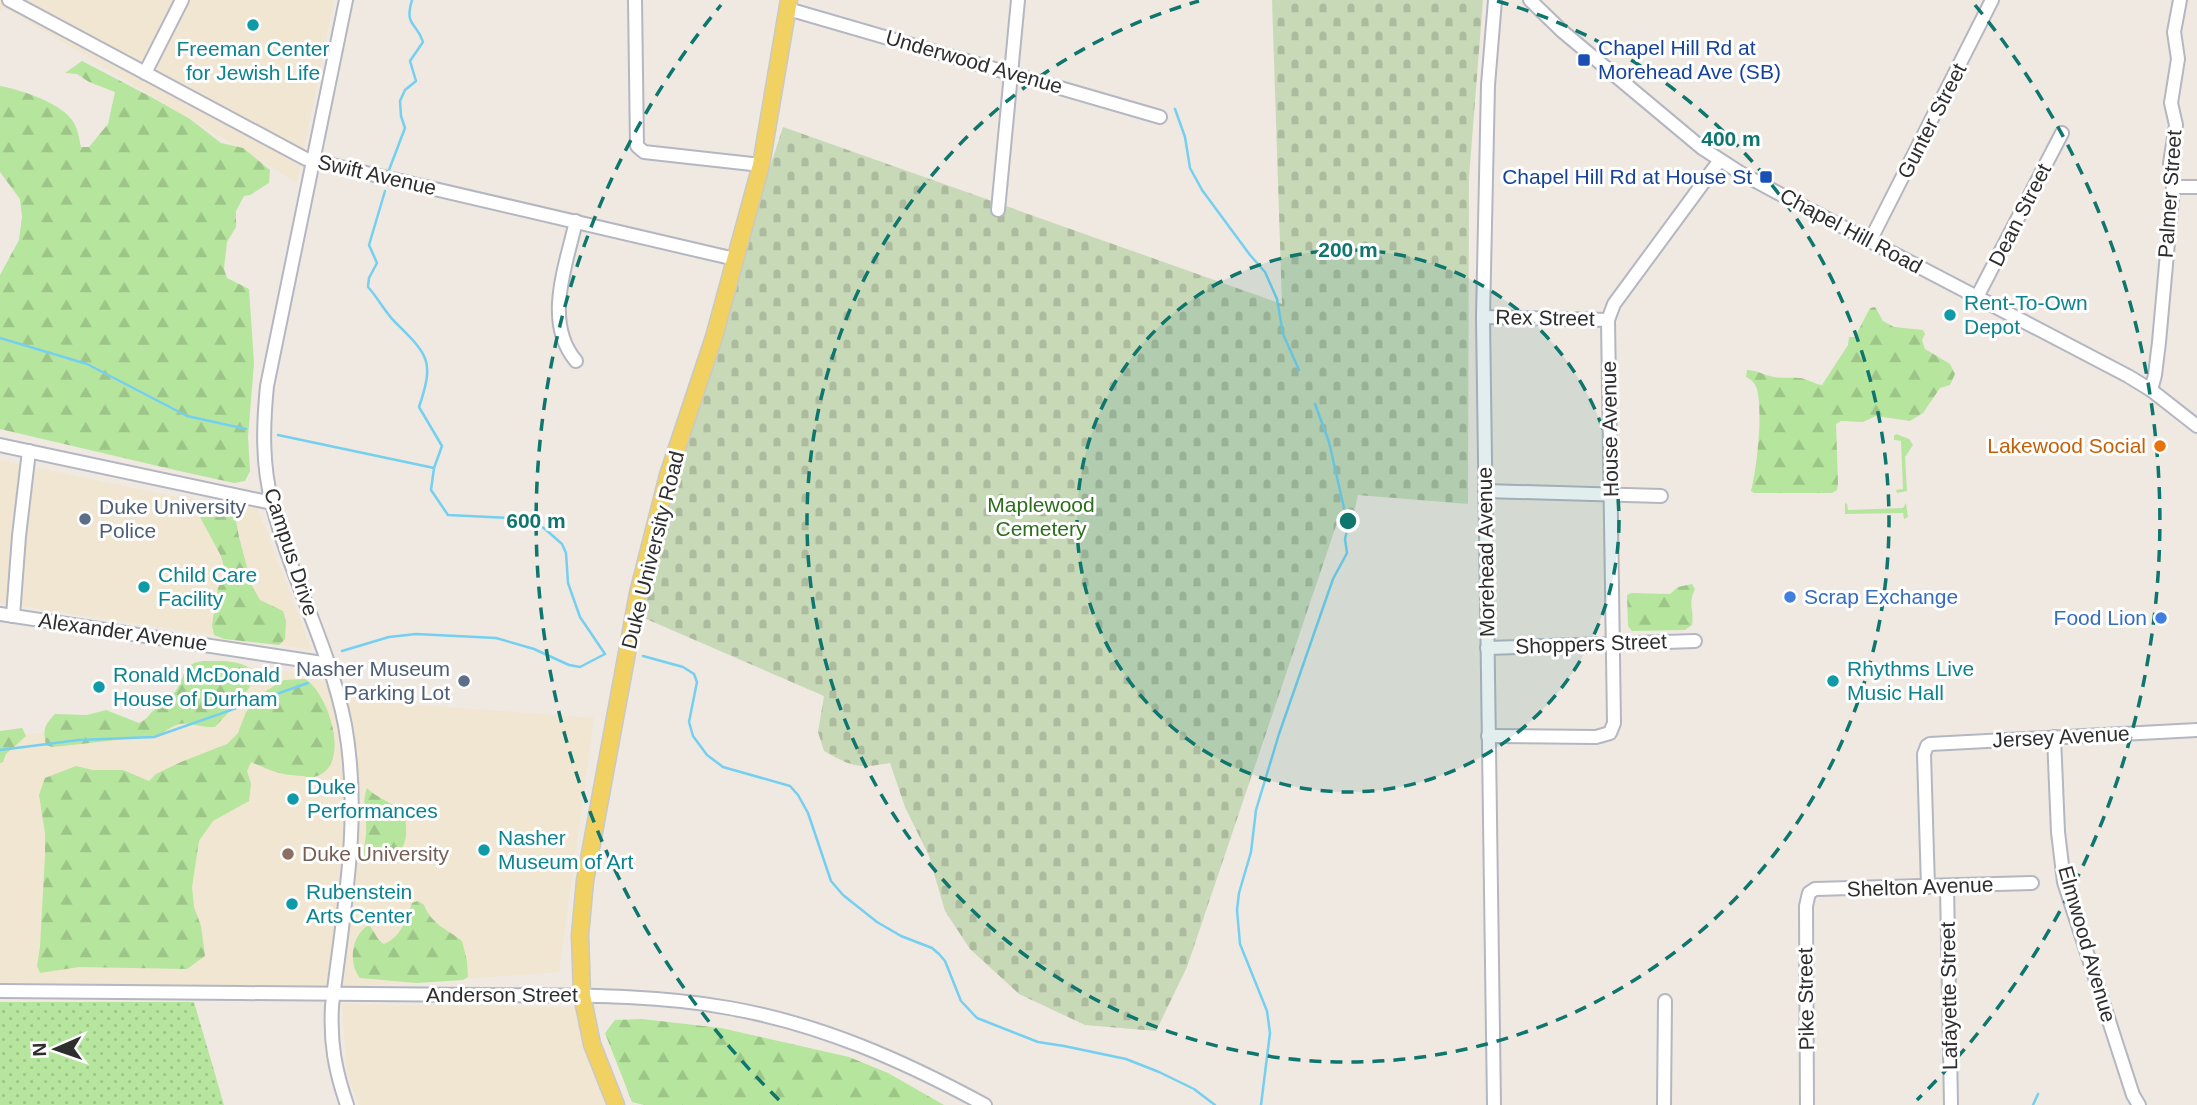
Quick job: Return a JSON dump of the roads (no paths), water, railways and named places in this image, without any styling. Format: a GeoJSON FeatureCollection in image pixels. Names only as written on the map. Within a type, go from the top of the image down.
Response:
{"type":"FeatureCollection","features":[{"type":"Feature","properties":{"kind":"main road","name":"Duke University Road"},"geometry":{"type":"LineString","coordinates":[[616,1105],[592,1044],[582,995],[580,935],[585,881],[638,593],[668,475],[714,337],[761,164],[789,5]]}},
{"type":"Feature","properties":{"kind":"street","name":"Swift Avenue"},"geometry":{"type":"LineString","coordinates":[[9,0],[313,161],[735,259]]}},
{"type":"Feature","properties":{"kind":"street"},"geometry":{"type":"LineString","coordinates":[[145,73],[182,0]]}},
{"type":"Feature","properties":{"kind":"street","name":"Campus Drive"},"geometry":{"type":"LineString","coordinates":[[346,0],[267,386],[263,440],[272,503],[293,572],[329,664],[345,727],[351,768],[351,851],[331,1034],[333,1056],[347,1105]]}},
{"type":"Feature","properties":{"kind":"street"},"geometry":{"type":"LineString","coordinates":[[635,0],[637,146],[644,152],[761,164]]}},
{"type":"Feature","properties":{"kind":"street"},"geometry":{"type":"LineString","coordinates":[[998,209],[1018,0]]}},
{"type":"Feature","properties":{"kind":"street","name":"Morehead Avenue"},"geometry":{"type":"LineString","coordinates":[[1494,1105],[1483,317],[1488,85],[1495,0]]}},
{"type":"Feature","properties":{"kind":"street","name":"Gunter Street"},"geometry":{"type":"LineString","coordinates":[[1870,241],[1992,0]]}},
{"type":"Feature","properties":{"kind":"street","name":"Palmer Street"},"geometry":{"type":"LineString","coordinates":[[2151,390],[2159,342],[2173,187],[2170,163],[2176,125],[2171,103],[2178,62],[2174,36],[2180,0]]}},
{"type":"Feature","properties":{"kind":"street","name":"Chapel Hill Road"},"geometry":{"type":"LineString","coordinates":[[1533,2],[1562,31],[1684,134],[1720,160],[2151,390],[2197,426]]}},
{"type":"Feature","properties":{"kind":"street","name":"Underwood Avenue"},"geometry":{"type":"LineString","coordinates":[[789,5],[1160,117]]}},
{"type":"Feature","properties":{"kind":"street","name":"Dean Street"},"geometry":{"type":"LineString","coordinates":[[1977,297],[2062,133]]}},
{"type":"Feature","properties":{"kind":"street","name":"House Avenue"},"geometry":{"type":"LineString","coordinates":[[1488,736],[1596,737],[1609,733],[1614,723],[1608,320],[1614,304],[1720,160]]}},
{"type":"Feature","properties":{"kind":"street"},"geometry":{"type":"LineString","coordinates":[[2173,187],[2197,187]]}},
{"type":"Feature","properties":{"kind":"street"},"geometry":{"type":"LineString","coordinates":[[576,221],[558,317],[566,350],[576,361]]}},
{"type":"Feature","properties":{"kind":"street","name":"Rex Street"},"geometry":{"type":"LineString","coordinates":[[1483,317],[1608,320]]}},
{"type":"Feature","properties":{"kind":"street"},"geometry":{"type":"LineString","coordinates":[[0,445],[272,503]]}},
{"type":"Feature","properties":{"kind":"street"},"geometry":{"type":"LineString","coordinates":[[7,615],[29,451]]}},
{"type":"Feature","properties":{"kind":"street"},"geometry":{"type":"LineString","coordinates":[[1485,491],[1661,496]]}},
{"type":"Feature","properties":{"kind":"street","name":"Alexander Avenue"},"geometry":{"type":"LineString","coordinates":[[7,615],[329,664]]}},
{"type":"Feature","properties":{"kind":"street","name":"Shoppers Street"},"geometry":{"type":"LineString","coordinates":[[1487,648],[1695,641]]}},
{"type":"Feature","properties":{"kind":"street","name":"Jersey Avenue"},"geometry":{"type":"LineString","coordinates":[[1928,887],[1924,754],[1927,746],[1934,743],[2197,730]]}},
{"type":"Feature","properties":{"kind":"street","name":"Elmwood Avenue"},"geometry":{"type":"LineString","coordinates":[[2054,737],[2058,832],[2064,882],[2138,1105]]}},
{"type":"Feature","properties":{"kind":"street","name":"Shelton Avenue"},"geometry":{"type":"LineString","coordinates":[[1809,893],[1815,890],[2032,883]]}},
{"type":"Feature","properties":{"kind":"street","name":"Lafayette Street"},"geometry":{"type":"LineString","coordinates":[[1947,887],[1951,1105]]}},
{"type":"Feature","properties":{"kind":"street","name":"Pike Street"},"geometry":{"type":"LineString","coordinates":[[1807,1105],[1805,906],[1809,893]]}},
{"type":"Feature","properties":{"kind":"street","name":"Anderson Street"},"geometry":{"type":"LineString","coordinates":[[0,991],[582,995],[703,1003],[769,1017],[842,1038],[931,1076],[985,1105]]}},
{"type":"Feature","properties":{"kind":"street"},"geometry":{"type":"LineString","coordinates":[[1664,1105],[1665,1001]]}},
{"type":"Feature","properties":{"kind":"waterway"},"geometry":{"type":"LineString","coordinates":[[389,170],[405,128],[400,101],[405,90],[416,81],[410,61],[423,42],[410,20],[412,0]]}},
{"type":"Feature","properties":{"kind":"waterway"},"geometry":{"type":"LineString","coordinates":[[1175,109],[1185,137],[1190,168],[1202,190],[1265,272],[1277,299],[1283,334],[1299,370]]}},
{"type":"Feature","properties":{"kind":"waterway"},"geometry":{"type":"LineString","coordinates":[[385,191],[369,245],[377,263],[369,278],[368,287],[425,359],[427,379],[419,407],[442,446],[434,468]]}},
{"type":"Feature","properties":{"kind":"waterway"},"geometry":{"type":"LineString","coordinates":[[0,338],[87,364],[187,416],[246,429]]}},
{"type":"Feature","properties":{"kind":"waterway"},"geometry":{"type":"LineString","coordinates":[[1261,1105],[1270,1033],[1267,1011],[1240,944],[1237,910],[1239,893],[1251,852],[1256,810],[1279,734],[1333,579],[1347,553],[1345,539],[1349,522],[1329,442],[1315,404]]}},
{"type":"Feature","properties":{"kind":"waterway"},"geometry":{"type":"LineString","coordinates":[[278,435],[434,468],[431,490],[448,515],[530,519],[545,529],[562,544],[566,553],[568,583],[580,617],[605,654],[580,667],[496,638],[416,634],[389,637],[342,651]]}},
{"type":"Feature","properties":{"kind":"waterway"},"geometry":{"type":"LineString","coordinates":[[643,656],[683,667],[694,674],[697,682],[689,722],[693,736],[707,755],[723,767],[790,786],[808,813],[831,881],[843,895],[877,922],[901,936],[932,948],[939,954],[945,961],[961,1001],[977,1018],[1038,1042],[1126,1059],[1194,1089],[1215,1105]]}},
{"type":"Feature","properties":{"kind":"waterway"},"geometry":{"type":"LineString","coordinates":[[0,750],[79,740],[154,737],[308,683]]}},
{"type":"Feature","properties":{"kind":"waterway"},"geometry":{"type":"LineString","coordinates":[[2033,1105],[2038,1094]]}},
{"type":"Feature","properties":{"kind":"place","name":"Freeman Center for Jewish Life"},"geometry":{"type":"Point","coordinates":[253,25]}},
{"type":"Feature","properties":{"kind":"place","name":"Chapel Hill Rd at Morehead Ave (SB)"},"geometry":{"type":"Point","coordinates":[1584,60]}},
{"type":"Feature","properties":{"kind":"place","name":"Chapel Hill Rd at House St"},"geometry":{"type":"Point","coordinates":[1766,177]}},
{"type":"Feature","properties":{"kind":"place","name":"Rent-To-Own Depot"},"geometry":{"type":"Point","coordinates":[1950,315]}},
{"type":"Feature","properties":{"kind":"place","name":"Lakewood Social"},"geometry":{"type":"Point","coordinates":[2160,446]}},
{"type":"Feature","properties":{"kind":"place","name":"Duke University Police"},"geometry":{"type":"Point","coordinates":[85,519]}},
{"type":"Feature","properties":{"kind":"place","name":"Child Care Facility"},"geometry":{"type":"Point","coordinates":[144,587]}},
{"type":"Feature","properties":{"kind":"place","name":"Scrap Exchange"},"geometry":{"type":"Point","coordinates":[1790,597]}},
{"type":"Feature","properties":{"kind":"place","name":"Food Lion"},"geometry":{"type":"Point","coordinates":[2161,618]}},
{"type":"Feature","properties":{"kind":"place","name":"Nasher Museum Parking Lot"},"geometry":{"type":"Point","coordinates":[464,681]}},
{"type":"Feature","properties":{"kind":"place","name":"Rhythms Live Music Hall"},"geometry":{"type":"Point","coordinates":[1833,681]}},
{"type":"Feature","properties":{"kind":"place","name":"Ronald McDonald House of Durham"},"geometry":{"type":"Point","coordinates":[99,687]}},
{"type":"Feature","properties":{"kind":"place","name":"Duke Performances"},"geometry":{"type":"Point","coordinates":[293,799]}},
{"type":"Feature","properties":{"kind":"place","name":"Nasher Museum of Art"},"geometry":{"type":"Point","coordinates":[484,850]}},
{"type":"Feature","properties":{"kind":"place","name":"Duke University"},"geometry":{"type":"Point","coordinates":[288,854]}},
{"type":"Feature","properties":{"kind":"place","name":"Rubenstein Arts Center"},"geometry":{"type":"Point","coordinates":[292,904]}},
{"type":"Feature","properties":{"kind":"park label","name":"Maplewood Cemetery"},"geometry":{"type":"Point","coordinates":[1041,517]}}]}
